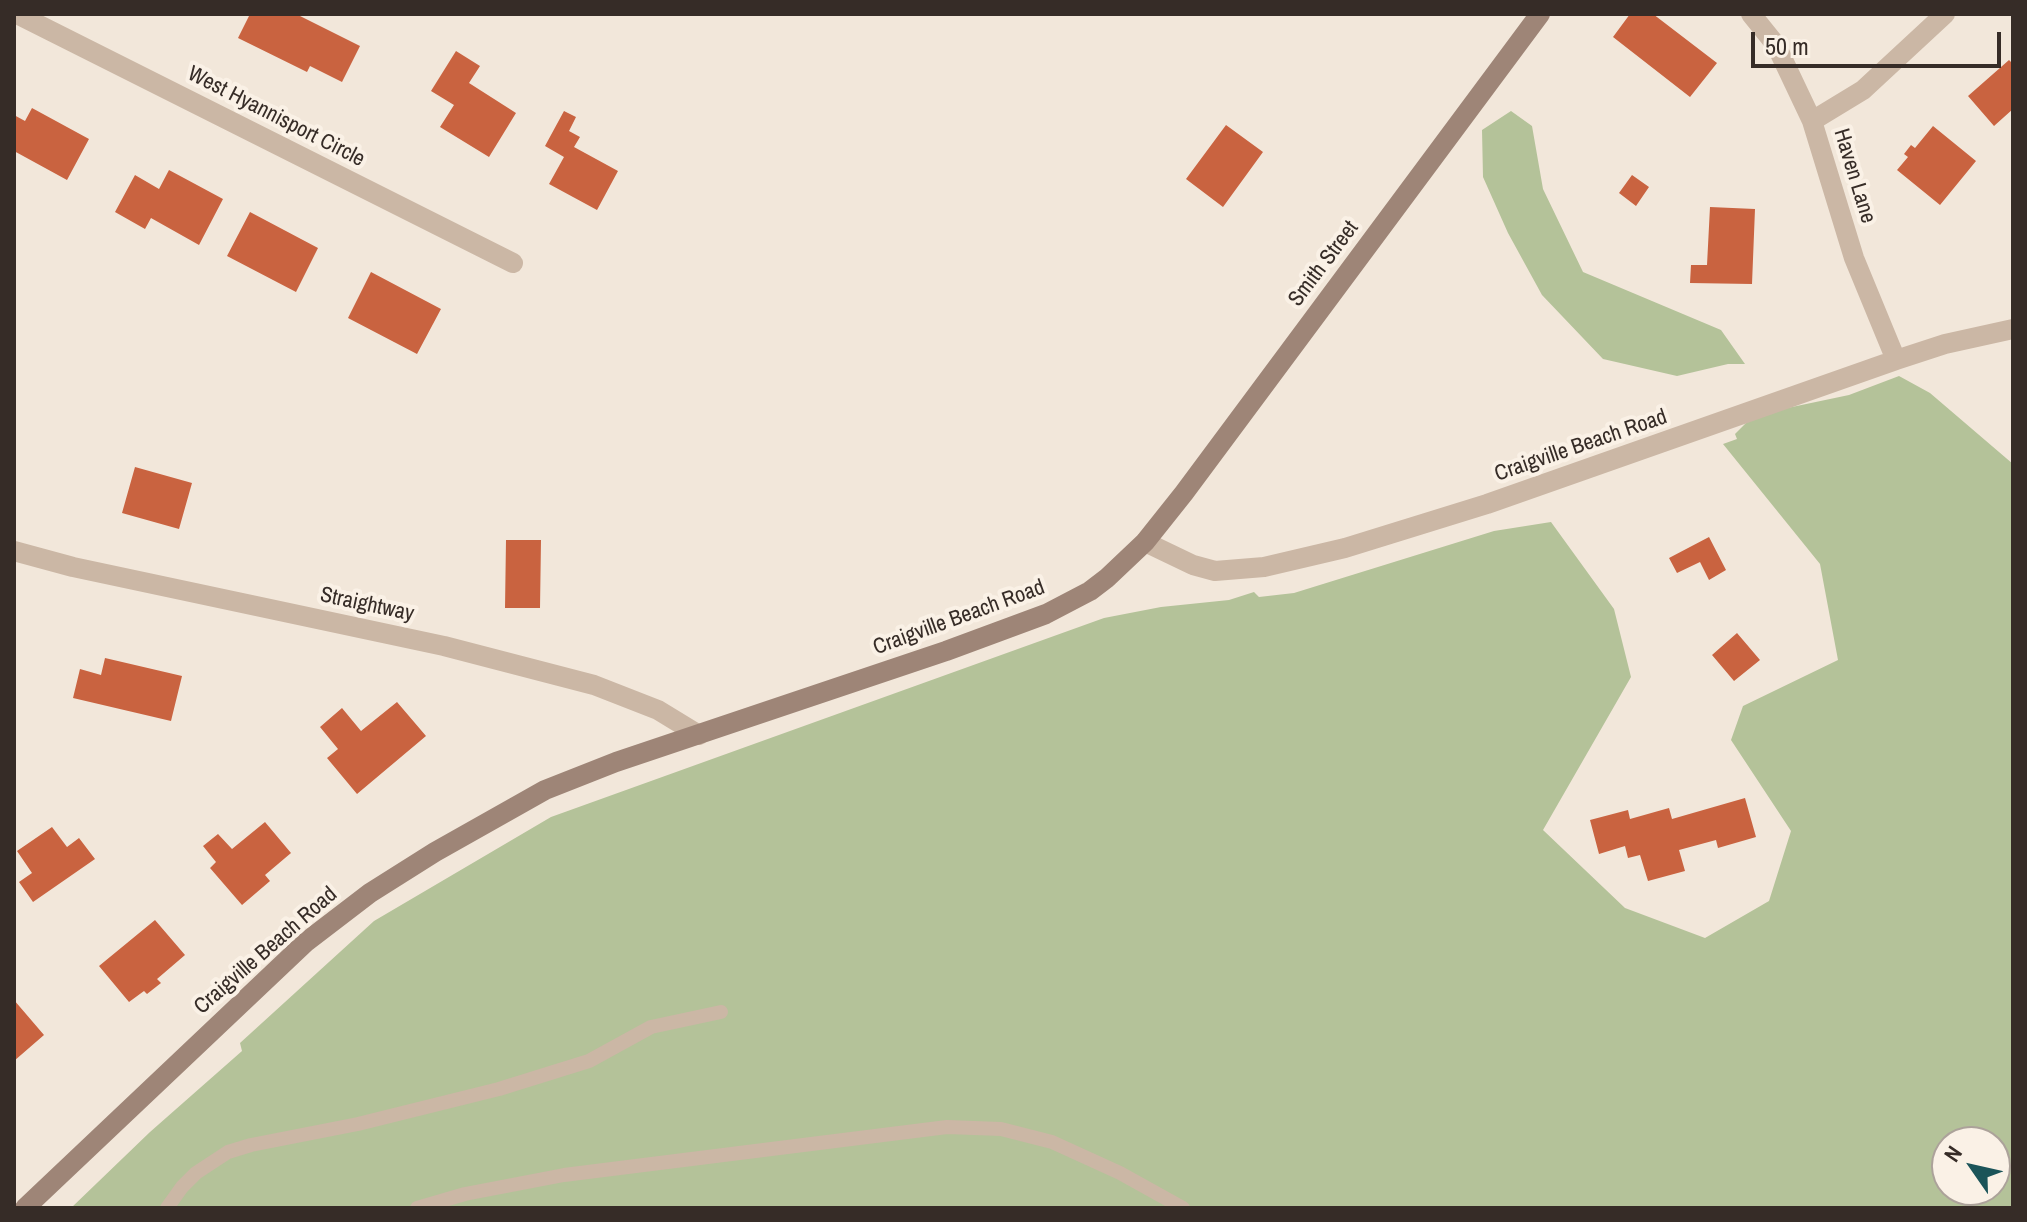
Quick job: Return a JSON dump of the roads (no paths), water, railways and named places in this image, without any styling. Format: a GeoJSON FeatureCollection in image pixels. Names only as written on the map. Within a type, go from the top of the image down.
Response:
{"type":"FeatureCollection","features":[{"type":"Feature","properties":{"kind":"main road","name":"Smith Street"},"geometry":{"type":"LineString","coordinates":[[1145,542],[1540,14]]}},
{"type":"Feature","properties":{"kind":"main road","name":"Craigville Beach Road"},"geometry":{"type":"LineString","coordinates":[[25,1208],[306,942],[370,893],[435,852],[545,790],[616,762],[946,651],[1046,614],[1090,591],[1145,542]]}},
{"type":"Feature","properties":{"kind":"street","name":"West Hyannisport Circle"},"geometry":{"type":"LineString","coordinates":[[17,14],[513,263]]}},
{"type":"Feature","properties":{"kind":"street","name":"Haven Lane"},"geometry":{"type":"LineString","coordinates":[[1751,14],[1776,45],[1812,121],[1854,258],[1896,360]]}},
{"type":"Feature","properties":{"kind":"street"},"geometry":{"type":"LineString","coordinates":[[1812,121],[1863,90],[1945,14]]}},
{"type":"Feature","properties":{"kind":"street","name":"Craigville Beach Road"},"geometry":{"type":"LineString","coordinates":[[1145,542],[1193,565],[1215,571],[1264,567],[1345,548],[1487,504],[1896,360],[1945,344],[2013,329]]}},
{"type":"Feature","properties":{"kind":"street","name":"Straightway"},"geometry":{"type":"LineString","coordinates":[[14,551],[73,567],[444,646],[594,685],[658,710],[699,735]]}},
{"type":"Feature","properties":{"kind":"lane"},"geometry":{"type":"LineString","coordinates":[[167,1208],[196,1173],[228,1152],[499,1089],[589,1061],[651,1027],[721,1012]]}},
{"type":"Feature","properties":{"kind":"lane"},"geometry":{"type":"LineString","coordinates":[[417,1208],[465,1194],[564,1175],[947,1127],[1001,1129],[1052,1142],[1120,1173],[1183,1208]]}}]}
